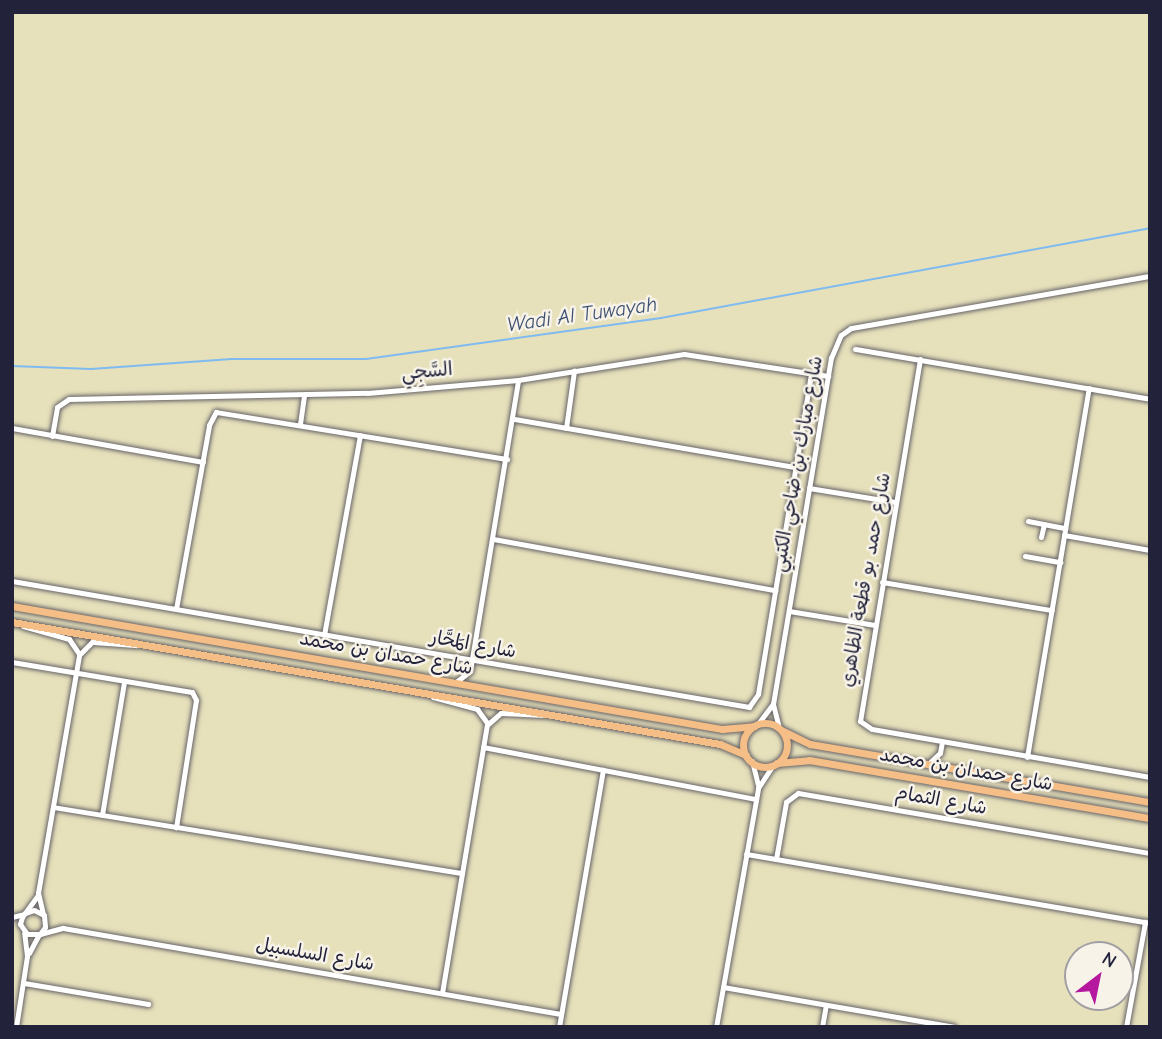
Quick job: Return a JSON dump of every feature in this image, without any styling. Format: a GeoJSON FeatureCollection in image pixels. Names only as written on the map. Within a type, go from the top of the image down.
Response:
{"type":"FeatureCollection","features":[{"type":"Feature","properties":{"kind":"main road","name":"شارع حمدان بن محمد"},"geometry":{"type":"LineString","coordinates":[[12,606],[722,729],[755,725]]}},
{"type":"Feature","properties":{"kind":"main road","name":"شارع حمدان بن محمد"},"geometry":{"type":"LineString","coordinates":[[13,622],[720,744],[749,758]]}},
{"type":"Feature","properties":{"kind":"main road"},"geometry":{"type":"LineString","coordinates":[[755,725],[781,729],[787,745],[775,764],[749,758],[746,736],[755,725]]}},
{"type":"Feature","properties":{"kind":"main road","name":"شارع حمدان بن محمد"},"geometry":{"type":"LineString","coordinates":[[781,729],[810,744],[1150,802]]}},
{"type":"Feature","properties":{"kind":"main road","name":"شارع حمدان بن محمد"},"geometry":{"type":"LineString","coordinates":[[775,764],[809,760],[1150,818]]}},
{"type":"Feature","properties":{"kind":"street","name":"شارع مبارك بن ضاحي الكتبي"},"geometry":{"type":"LineString","coordinates":[[755,725],[772,704],[834,344],[852,328],[1150,276]]}},
{"type":"Feature","properties":{"kind":"street"},"geometry":{"type":"LineString","coordinates":[[856,349],[1150,399]]}},
{"type":"Feature","properties":{"kind":"street","name":"السَّجِي"},"geometry":{"type":"LineString","coordinates":[[52,436],[57,407],[69,399],[304,396],[518,380],[694,354],[828,376]]}},
{"type":"Feature","properties":{"kind":"street","name":"شارع حمد بو قطعة الظاهري"},"geometry":{"type":"LineString","coordinates":[[920,359],[860,721],[869,729],[1150,777]]}},
{"type":"Feature","properties":{"kind":"street"},"geometry":{"type":"LineString","coordinates":[[566,428],[574,372]]}},
{"type":"Feature","properties":{"kind":"street","name":"شارع المَحَّار"},"geometry":{"type":"LineString","coordinates":[[12,581],[749,707],[758,694],[811,374]]}},
{"type":"Feature","properties":{"kind":"street"},"geometry":{"type":"LineString","coordinates":[[479,687],[470,671],[514,419],[518,380]]}},
{"type":"Feature","properties":{"kind":"street"},"geometry":{"type":"LineString","coordinates":[[1027,757],[1089,388]]}},
{"type":"Feature","properties":{"kind":"street"},"geometry":{"type":"LineString","coordinates":[[300,424],[304,396]]}},
{"type":"Feature","properties":{"kind":"street"},"geometry":{"type":"LineString","coordinates":[[176,609],[210,421],[220,411],[507,459]]}},
{"type":"Feature","properties":{"kind":"street"},"geometry":{"type":"LineString","coordinates":[[514,419],[795,467]]}},
{"type":"Feature","properties":{"kind":"street"},"geometry":{"type":"LineString","coordinates":[[12,428],[203,462]]}},
{"type":"Feature","properties":{"kind":"street"},"geometry":{"type":"LineString","coordinates":[[324,635],[360,435]]}},
{"type":"Feature","properties":{"kind":"street"},"geometry":{"type":"LineString","coordinates":[[808,488],[895,502]]}},
{"type":"Feature","properties":{"kind":"street"},"geometry":{"type":"LineString","coordinates":[[1028,521],[1150,550]]}},
{"type":"Feature","properties":{"kind":"street"},"geometry":{"type":"LineString","coordinates":[[1041,537],[1044,524]]}},
{"type":"Feature","properties":{"kind":"street"},"geometry":{"type":"LineString","coordinates":[[785,529],[802,532]]}},
{"type":"Feature","properties":{"kind":"street"},"geometry":{"type":"LineString","coordinates":[[493,539],[775,590]]}},
{"type":"Feature","properties":{"kind":"street"},"geometry":{"type":"LineString","coordinates":[[1025,556],[1060,562]]}},
{"type":"Feature","properties":{"kind":"street"},"geometry":{"type":"LineString","coordinates":[[882,582],[1052,610]]}},
{"type":"Feature","properties":{"kind":"street"},"geometry":{"type":"LineString","coordinates":[[789,611],[875,625]]}},
{"type":"Feature","properties":{"kind":"street"},"geometry":{"type":"LineString","coordinates":[[13,622],[69,639],[79,655]]}},
{"type":"Feature","properties":{"kind":"street"},"geometry":{"type":"LineString","coordinates":[[27,956],[46,927],[38,893],[79,655],[92,642],[143,644]]}},
{"type":"Feature","properties":{"kind":"street"},"geometry":{"type":"LineString","coordinates":[[12,662],[192,692],[196,700],[176,827]]}},
{"type":"Feature","properties":{"kind":"street"},"geometry":{"type":"LineString","coordinates":[[456,682],[470,671]]}},
{"type":"Feature","properties":{"kind":"street"},"geometry":{"type":"LineString","coordinates":[[102,815],[124,682]]}},
{"type":"Feature","properties":{"kind":"street"},"geometry":{"type":"LineString","coordinates":[[425,691],[447,702],[477,709],[487,725]]}},
{"type":"Feature","properties":{"kind":"street","name":"شارع مبارك بن ضاحي الكتبي"},"geometry":{"type":"LineString","coordinates":[[772,704],[781,729]]}},
{"type":"Feature","properties":{"kind":"street"},"geometry":{"type":"LineString","coordinates":[[442,993],[487,725],[497,713],[548,714]]}},
{"type":"Feature","properties":{"kind":"street"},"geometry":{"type":"LineString","coordinates":[[928,764],[940,753],[942,742]]}},
{"type":"Feature","properties":{"kind":"street"},"geometry":{"type":"LineString","coordinates":[[483,747],[756,799]]}},
{"type":"Feature","properties":{"kind":"street"},"geometry":{"type":"LineString","coordinates":[[940,753],[948,768]]}},
{"type":"Feature","properties":{"kind":"street"},"geometry":{"type":"LineString","coordinates":[[749,758],[758,789]]}},
{"type":"Feature","properties":{"kind":"street"},"geometry":{"type":"LineString","coordinates":[[716,1027],[758,789],[775,764]]}},
{"type":"Feature","properties":{"kind":"street"},"geometry":{"type":"LineString","coordinates":[[559,1027],[603,770]]}},
{"type":"Feature","properties":{"kind":"street","name":"شارع الثمام"},"geometry":{"type":"LineString","coordinates":[[776,859],[786,802],[798,793],[1150,853]]}},
{"type":"Feature","properties":{"kind":"street"},"geometry":{"type":"LineString","coordinates":[[53,807],[462,873]]}},
{"type":"Feature","properties":{"kind":"street"},"geometry":{"type":"LineString","coordinates":[[746,854],[1147,922],[1126,1027]]}},
{"type":"Feature","properties":{"kind":"street"},"geometry":{"type":"LineString","coordinates":[[16,1027],[27,956],[23,931],[25,913],[38,893]]}},
{"type":"Feature","properties":{"kind":"street"},"geometry":{"type":"LineString","coordinates":[[12,917],[25,913],[43,915]]}},
{"type":"Feature","properties":{"kind":"street","name":"شارع السلسبيل"},"geometry":{"type":"LineString","coordinates":[[43,915],[63,928],[561,1014]]}},
{"type":"Feature","properties":{"kind":"street"},"geometry":{"type":"LineString","coordinates":[[12,923],[23,931],[40,934]]}},
{"type":"Feature","properties":{"kind":"street","name":"شارع السلسبيل"},"geometry":{"type":"LineString","coordinates":[[40,934],[63,928]]}},
{"type":"Feature","properties":{"kind":"street"},"geometry":{"type":"LineString","coordinates":[[23,982],[148,1004]]}},
{"type":"Feature","properties":{"kind":"street"},"geometry":{"type":"LineString","coordinates":[[723,987],[954,1027]]}},
{"type":"Feature","properties":{"kind":"street"},"geometry":{"type":"LineString","coordinates":[[822,1027],[826,1005]]}},
{"type":"Feature","properties":{"kind":"street"},"geometry":{"type":"LineString","coordinates":[[901,1027],[903,1018]]}},
{"type":"Feature","properties":{"kind":"waterway","name":"Wadi Al Tuwayah"},"geometry":{"type":"LineString","coordinates":[[12,366],[91,369],[232,359],[366,359],[661,318],[1150,228]]}}]}
